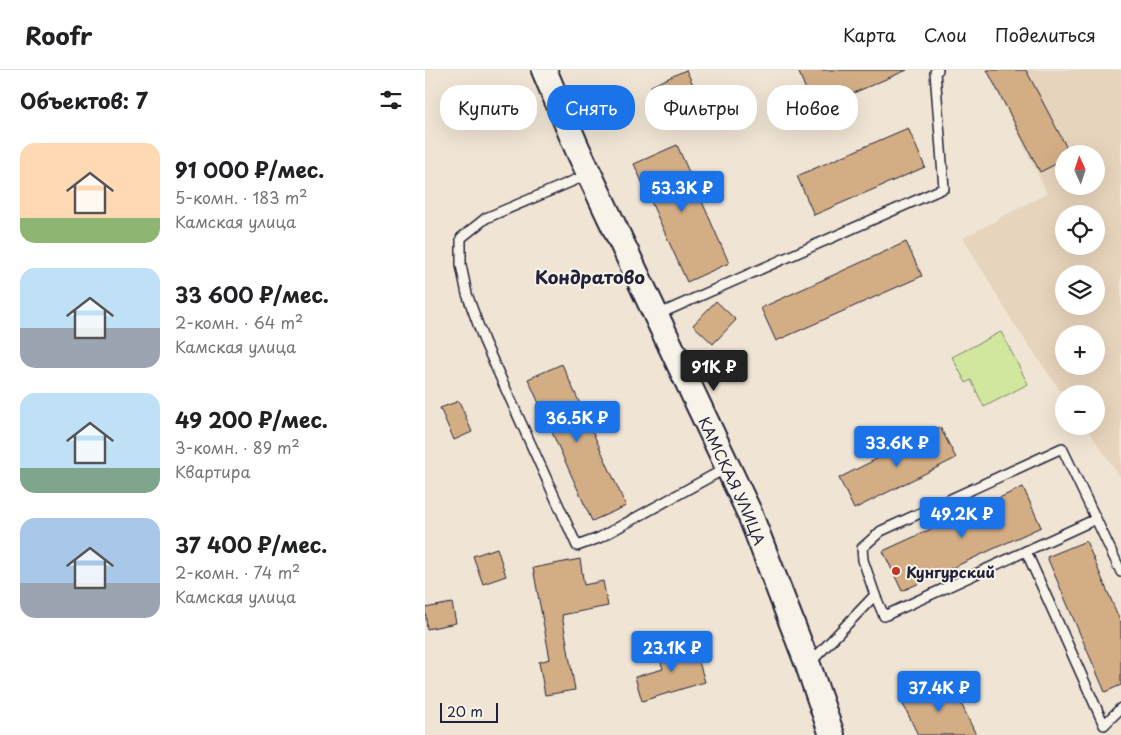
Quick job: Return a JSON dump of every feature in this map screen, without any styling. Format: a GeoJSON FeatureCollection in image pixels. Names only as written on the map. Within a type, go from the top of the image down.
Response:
{"type":"FeatureCollection","features":[{"type":"Feature","properties":{"kind":"street","name":"КАМСКАЯ УЛИЦА"},"geometry":{"type":"LineString","coordinates":[[544,70],[589,174],[749,512],[808,665],[832,735]]}},
{"type":"Feature","properties":{"kind":"lane"},"geometry":{"type":"LineString","coordinates":[[657,315],[944,188],[935,72],[938,70]]}},
{"type":"Feature","properties":{"kind":"lane"},"geometry":{"type":"LineString","coordinates":[[589,174],[486,218],[461,238],[461,265],[467,294],[484,341],[577,546],[599,538],[728,467]]}},
{"type":"Feature","properties":{"kind":"lane"},"geometry":{"type":"LineString","coordinates":[[1096,519],[885,616],[875,595],[863,560],[862,548],[881,531],[1062,448],[1096,519],[1121,572]]}},
{"type":"Feature","properties":{"kind":"lane"},"geometry":{"type":"LineString","coordinates":[[1026,551],[1104,725],[1121,708]]}},
{"type":"Feature","properties":{"kind":"lane"},"geometry":{"type":"LineString","coordinates":[[808,665],[875,595]]}},
{"type":"Feature","properties":{"kind":"shaded area"},"geometry":{"type":"Polygon","coordinates":[[[987,70],[1121,70],[1121,478],[1091,435],[1105,435],[1105,385],[1056,385],[1014,324],[963,238],[1047,193],[987,70]]]}},
{"type":"Feature","properties":{"kind":"green space"},"geometry":{"type":"Polygon","coordinates":[[[1001,332],[1028,384],[984,407],[971,380],[966,383],[952,357],[1001,332]]]}},
{"type":"Feature","properties":{"kind":"building"},"geometry":{"type":"Polygon","coordinates":[[[686,70],[693,85],[653,85],[686,70]]]}},
{"type":"Feature","properties":{"kind":"building"},"geometry":{"type":"Polygon","coordinates":[[[798,70],[907,70],[858,91],[858,85],[804,85],[798,70]]]}},
{"type":"Feature","properties":{"kind":"building"},"geometry":{"type":"Polygon","coordinates":[[[987,70],[1026,70],[1065,145],[1055,145],[1055,164],[1040,172],[987,70]]]}},
{"type":"Feature","properties":{"kind":"building"},"geometry":{"type":"Polygon","coordinates":[[[908,128],[925,167],[814,215],[797,176],[908,128]]]}},
{"type":"Feature","properties":{"kind":"building"},"geometry":{"type":"Polygon","coordinates":[[[677,145],[729,263],[687,282],[634,164],[677,145]]]}},
{"type":"Feature","properties":{"kind":"building"},"geometry":{"type":"Polygon","coordinates":[[[906,242],[922,276],[776,341],[761,308],[906,242]]]}},
{"type":"Feature","properties":{"kind":"building"},"geometry":{"type":"Polygon","coordinates":[[[716,301],[736,320],[713,344],[693,325],[716,301]]]}},
{"type":"Feature","properties":{"kind":"building"},"geometry":{"type":"Polygon","coordinates":[[[562,364],[626,506],[592,521],[528,379],[562,364]]]}},
{"type":"Feature","properties":{"kind":"building"},"geometry":{"type":"Polygon","coordinates":[[[459,401],[472,432],[454,440],[440,408],[459,401]]]}},
{"type":"Feature","properties":{"kind":"building"},"geometry":{"type":"Polygon","coordinates":[[[940,427],[956,458],[854,509],[839,478],[940,427]]]}},
{"type":"Feature","properties":{"kind":"building"},"geometry":{"type":"Polygon","coordinates":[[[1023,487],[1041,527],[902,591],[883,551],[1023,487]]]}},
{"type":"Feature","properties":{"kind":"building"},"geometry":{"type":"Polygon","coordinates":[[[1086,541],[1121,623],[1121,685],[1105,692],[1047,557],[1086,541]]]}},
{"type":"Feature","properties":{"kind":"building"},"geometry":{"type":"Polygon","coordinates":[[[497,548],[506,576],[483,584],[473,556],[497,548]]]}},
{"type":"Feature","properties":{"kind":"building"},"geometry":{"type":"Polygon","coordinates":[[[580,559],[584,585],[603,581],[608,606],[562,615],[575,690],[545,695],[539,662],[550,659],[533,568],[580,559]]]}},
{"type":"Feature","properties":{"kind":"building"},"geometry":{"type":"Polygon","coordinates":[[[452,603],[456,623],[427,629],[425,608],[452,603]]]}},
{"type":"Feature","properties":{"kind":"building"},"geometry":{"type":"Polygon","coordinates":[[[693,642],[705,682],[642,701],[635,677],[663,669],[658,653],[693,642]]]}},
{"type":"Feature","properties":{"kind":"building"},"geometry":{"type":"Polygon","coordinates":[[[951,682],[976,735],[918,735],[903,704],[951,682]]]}},
{"type":"Feature","properties":{"kind":"place","name":"Кунгурский"},"geometry":{"type":"Point","coordinates":[896,571]}},
{"type":"Feature","properties":{"kind":"district","name":"Кондратово"},"geometry":{"type":"Point","coordinates":[590,276]}}]}
